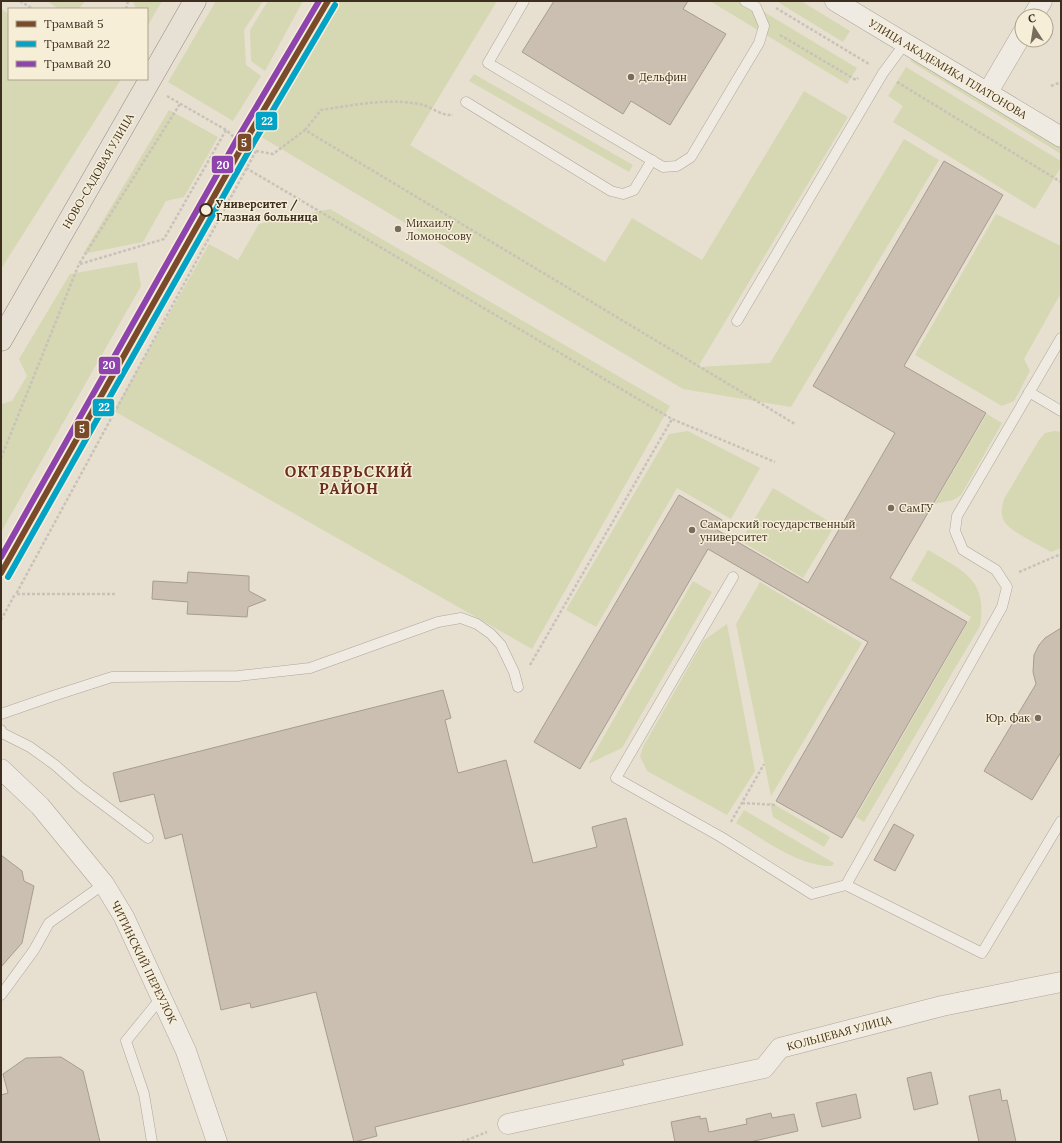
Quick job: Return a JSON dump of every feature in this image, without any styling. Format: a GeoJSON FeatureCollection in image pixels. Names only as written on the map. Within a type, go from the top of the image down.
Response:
{"type":"FeatureCollection","features":[{"type":"Feature","properties":{"kind":"main road","name":"НОВО-САДОВАЯ УЛИЦА"},"geometry":{"type":"LineString","coordinates":[[1,340],[195,1]]}},
{"type":"Feature","properties":{"kind":"street","name":"УЛИЦА АКАДЕМИКА ПЛАТОНОВА"},"geometry":{"type":"LineString","coordinates":[[835,1],[906,42],[1061,137]]}},
{"type":"Feature","properties":{"kind":"street"},"geometry":{"type":"LineString","coordinates":[[988,92],[1014,48]]}},
{"type":"Feature","properties":{"kind":"street","name":"ЧИТИНСКИЙ ПЕРЕУЛОК"},"geometry":{"type":"LineString","coordinates":[[1,769],[40,806],[104,884],[124,917],[186,1051],[217,1142]]}},
{"type":"Feature","properties":{"kind":"street","name":"КОЛЬЦЕВАЯ УЛИЦА"},"geometry":{"type":"LineString","coordinates":[[508,1124],[764,1068],[780,1048],[942,1006],[1061,982]]}},
{"type":"Feature","properties":{"kind":"lane"},"geometry":{"type":"LineString","coordinates":[[524,1],[488,63],[663,167],[677,166],[691,157],[759,43],[764,26],[756,7],[745,1]]}},
{"type":"Feature","properties":{"kind":"lane"},"geometry":{"type":"LineString","coordinates":[[738,321],[883,73],[906,42]]}},
{"type":"Feature","properties":{"kind":"lane"},"geometry":{"type":"LineString","coordinates":[[466,102],[611,191],[624,194],[634,190],[652,160]]}},
{"type":"Feature","properties":{"kind":"lane"},"geometry":{"type":"LineString","coordinates":[[846,885],[1002,607],[1007,587],[996,570],[963,550],[955,531],[958,516],[1061,338]]}},
{"type":"Feature","properties":{"kind":"lane"},"geometry":{"type":"LineString","coordinates":[[1030,392],[1061,410]]}},
{"type":"Feature","properties":{"kind":"lane"},"geometry":{"type":"LineString","coordinates":[[733,577],[616,778],[721,837],[812,894],[846,885],[982,953],[1061,821]]}},
{"type":"Feature","properties":{"kind":"lane"},"geometry":{"type":"LineString","coordinates":[[1,714],[112,677],[238,676],[310,668],[438,622],[461,618],[477,624],[491,634],[501,645],[514,672],[518,686]]}},
{"type":"Feature","properties":{"kind":"lane"},"geometry":{"type":"LineString","coordinates":[[1,730],[2,734],[30,747],[55,765],[80,787],[148,838]]}},
{"type":"Feature","properties":{"kind":"lane"},"geometry":{"type":"LineString","coordinates":[[1,995],[34,950],[49,924],[104,884]]}},
{"type":"Feature","properties":{"kind":"lane"},"geometry":{"type":"LineString","coordinates":[[152,1142],[144,1094],[126,1041],[162,998]]}},
{"type":"Feature","properties":{"kind":"path"},"geometry":{"type":"LineString","coordinates":[[20,1],[31,8]]}},
{"type":"Feature","properties":{"kind":"path"},"geometry":{"type":"LineString","coordinates":[[772,5],[1061,182]]}},
{"type":"Feature","properties":{"kind":"path"},"geometry":{"type":"LineString","coordinates":[[764,26],[856,80],[860,74]]}},
{"type":"Feature","properties":{"kind":"path"},"geometry":{"type":"LineString","coordinates":[[863,69],[867,63]]}},
{"type":"Feature","properties":{"kind":"path"},"geometry":{"type":"LineString","coordinates":[[1051,86],[1061,82]]}},
{"type":"Feature","properties":{"kind":"path"},"geometry":{"type":"LineString","coordinates":[[147,85],[226,130],[244,145],[256,151],[273,154],[304,130],[321,110],[377,102],[420,104],[447,116],[486,114]]}},
{"type":"Feature","properties":{"kind":"path"},"geometry":{"type":"LineString","coordinates":[[1,458],[79,264],[180,104]]}},
{"type":"Feature","properties":{"kind":"path"},"geometry":{"type":"LineString","coordinates":[[79,264],[164,239],[226,130]]}},
{"type":"Feature","properties":{"kind":"path"},"geometry":{"type":"LineString","coordinates":[[304,130],[795,424]]}},
{"type":"Feature","properties":{"kind":"path"},"geometry":{"type":"LineString","coordinates":[[1,620],[256,151]]}},
{"type":"Feature","properties":{"kind":"path"},"geometry":{"type":"LineString","coordinates":[[246,168],[672,419],[776,462]]}},
{"type":"Feature","properties":{"kind":"path"},"geometry":{"type":"LineString","coordinates":[[518,686],[672,419]]}},
{"type":"Feature","properties":{"kind":"path"},"geometry":{"type":"LineString","coordinates":[[1002,580],[1061,554]]}},
{"type":"Feature","properties":{"kind":"path"},"geometry":{"type":"LineString","coordinates":[[16,594],[115,594]]}},
{"type":"Feature","properties":{"kind":"path"},"geometry":{"type":"LineString","coordinates":[[721,837],[764,764]]}},
{"type":"Feature","properties":{"kind":"path"},"geometry":{"type":"LineString","coordinates":[[742,803],[777,805]]}},
{"type":"Feature","properties":{"kind":"path"},"geometry":{"type":"LineString","coordinates":[[462,1142],[508,1124]]}},
{"type":"Feature","properties":{"kind":"green space"},"geometry":{"type":"Polygon","coordinates":[[[47,1],[85,1],[80,8],[58,8],[47,1]]]}},
{"type":"Feature","properties":{"kind":"green space"},"geometry":{"type":"Polygon","coordinates":[[[133,1],[162,1],[148,25],[148,8],[136,8],[133,1]]]}},
{"type":"Feature","properties":{"kind":"green space"},"geometry":{"type":"Polygon","coordinates":[[[216,1],[263,1],[244,30],[246,65],[261,76],[233,121],[168,82],[216,1]]]}},
{"type":"Feature","properties":{"kind":"green space"},"geometry":{"type":"Polygon","coordinates":[[[268,1],[303,1],[265,71],[251,61],[250,30],[268,1]]]}},
{"type":"Feature","properties":{"kind":"green space"},"geometry":{"type":"Polygon","coordinates":[[[337,1],[497,1],[410,145],[605,262],[632,218],[702,260],[804,91],[848,117],[698,367],[770,363],[904,139],[939,160],[791,407],[683,389],[258,135],[337,1]]]}},
{"type":"Feature","properties":{"kind":"green space"},"geometry":{"type":"Polygon","coordinates":[[[710,1],[746,1],[857,68],[847,84],[710,1]]]}},
{"type":"Feature","properties":{"kind":"green space"},"geometry":{"type":"Polygon","coordinates":[[[776,1],[801,1],[850,31],[843,42],[776,1]]]}},
{"type":"Feature","properties":{"kind":"green space"},"geometry":{"type":"Polygon","coordinates":[[[1,9],[8,13],[8,80],[120,81],[1,269],[1,9]]]}},
{"type":"Feature","properties":{"kind":"green space"},"geometry":{"type":"Polygon","coordinates":[[[915,53],[1061,143],[1061,154],[910,61],[915,53]]]}},
{"type":"Feature","properties":{"kind":"green space"},"geometry":{"type":"Polygon","coordinates":[[[906,67],[1061,161],[1061,167],[1035,209],[893,122],[903,106],[888,96],[906,67]]]}},
{"type":"Feature","properties":{"kind":"green space"},"geometry":{"type":"Polygon","coordinates":[[[474,74],[633,165],[629,172],[469,81],[474,74]]]}},
{"type":"Feature","properties":{"kind":"green space"},"geometry":{"type":"Polygon","coordinates":[[[169,110],[218,137],[184,197],[166,201],[143,242],[83,254],[169,110]]]}},
{"type":"Feature","properties":{"kind":"green space"},"geometry":{"type":"Polygon","coordinates":[[[330,209],[670,406],[532,649],[114,411],[209,244],[238,260],[259,224],[330,209]]]}},
{"type":"Feature","properties":{"kind":"green space"},"geometry":{"type":"Polygon","coordinates":[[[996,214],[1061,246],[1061,293],[1024,359],[1030,371],[1014,401],[1002,406],[915,355],[996,214]]]}},
{"type":"Feature","properties":{"kind":"green space"},"geometry":{"type":"Polygon","coordinates":[[[137,262],[141,286],[1,532],[1,404],[12,401],[27,376],[19,359],[70,274],[137,262]]]}},
{"type":"Feature","properties":{"kind":"green space"},"geometry":{"type":"Polygon","coordinates":[[[987,414],[1002,423],[961,495],[953,500],[934,504],[987,414]]]}},
{"type":"Feature","properties":{"kind":"green space"},"geometry":{"type":"Polygon","coordinates":[[[688,431],[760,468],[731,519],[677,488],[596,627],[566,610],[669,434],[688,431]]]}},
{"type":"Feature","properties":{"kind":"green space"},"geometry":{"type":"Polygon","coordinates":[[[1055,431],[1061,432],[1061,548],[1051,552],[1012,530],[1004,521],[1002,510],[1004,499],[1039,440],[1045,433],[1055,431]]]}},
{"type":"Feature","properties":{"kind":"green space"},"geometry":{"type":"Polygon","coordinates":[[[773,488],[835,525],[803,578],[741,541],[773,488]]]}},
{"type":"Feature","properties":{"kind":"green space"},"geometry":{"type":"Polygon","coordinates":[[[928,550],[952,564],[970,578],[980,597],[980,626],[864,822],[856,817],[971,617],[911,580],[928,550]]]}},
{"type":"Feature","properties":{"kind":"green space"},"geometry":{"type":"Polygon","coordinates":[[[693,581],[712,592],[622,748],[588,764],[693,581]]]}},
{"type":"Feature","properties":{"kind":"green space"},"geometry":{"type":"Polygon","coordinates":[[[760,582],[862,643],[771,796],[736,624],[760,582]]]}},
{"type":"Feature","properties":{"kind":"green space"},"geometry":{"type":"Polygon","coordinates":[[[727,624],[755,771],[727,815],[647,771],[640,756],[643,747],[704,640],[727,624]]]}},
{"type":"Feature","properties":{"kind":"green space"},"geometry":{"type":"Polygon","coordinates":[[[770,802],[830,837],[824,847],[773,817],[770,802]]]}},
{"type":"Feature","properties":{"kind":"green space"},"geometry":{"type":"Polygon","coordinates":[[[744,810],[834,863],[832,866],[807,862],[770,844],[736,823],[744,810]]]}},
{"type":"Feature","properties":{"kind":"building","name":"Дельфин"},"geometry":{"type":"Polygon","coordinates":[[[554,1],[688,1],[683,9],[726,34],[670,125],[631,101],[623,114],[522,52],[554,1]]]}},
{"type":"Feature","properties":{"kind":"building","name":"СамГУ"},"geometry":{"type":"Polygon","coordinates":[[[944,161],[1003,195],[904,366],[986,413],[890,578],[967,622],[842,838],[776,801],[868,642],[708,549],[580,769],[534,742],[679,495],[722,520],[717,530],[808,583],[895,433],[813,386],[944,161]]]}},
{"type":"Feature","properties":{"kind":"building"},"geometry":{"type":"Polygon","coordinates":[[[188,572],[249,576],[249,591],[266,600],[248,607],[247,617],[187,614],[188,602],[152,599],[153,581],[187,583],[188,572]]]}},
{"type":"Feature","properties":{"kind":"building","name":"Юр. Фак"},"geometry":{"type":"Polygon","coordinates":[[[1061,628],[1061,752],[1032,800],[984,771],[1036,684],[1033,672],[1034,655],[1039,645],[1045,638],[1061,628]]]}},
{"type":"Feature","properties":{"kind":"building"},"geometry":{"type":"Polygon","coordinates":[[[443,690],[451,718],[445,720],[458,773],[506,760],[533,863],[597,847],[592,827],[626,818],[683,1045],[622,1060],[624,1065],[375,1127],[377,1136],[354,1142],[316,992],[251,1008],[250,1003],[221,1010],[182,834],[165,839],[154,794],[120,802],[113,773],[443,690]]]}},
{"type":"Feature","properties":{"kind":"building"},"geometry":{"type":"Polygon","coordinates":[[[894,824],[914,835],[895,871],[874,860],[894,824]]]}},
{"type":"Feature","properties":{"kind":"building"},"geometry":{"type":"Polygon","coordinates":[[[1,855],[22,871],[24,881],[34,886],[22,943],[1,967],[1,855]]]}},
{"type":"Feature","properties":{"kind":"building"},"geometry":{"type":"Polygon","coordinates":[[[61,1057],[83,1071],[100,1142],[1,1142],[1,1095],[8,1093],[3,1074],[26,1058],[61,1057]]]}},
{"type":"Feature","properties":{"kind":"building"},"geometry":{"type":"Polygon","coordinates":[[[931,1072],[938,1104],[914,1110],[907,1078],[931,1072]]]}},
{"type":"Feature","properties":{"kind":"building"},"geometry":{"type":"Polygon","coordinates":[[[1000,1089],[1002,1101],[1007,1100],[1016,1142],[979,1142],[969,1096],[1000,1089]]]}},
{"type":"Feature","properties":{"kind":"building"},"geometry":{"type":"Polygon","coordinates":[[[856,1094],[861,1118],[822,1127],[816,1103],[856,1094]]]}},
{"type":"Feature","properties":{"kind":"building"},"geometry":{"type":"Polygon","coordinates":[[[771,1113],[772,1118],[794,1114],[798,1131],[750,1142],[675,1142],[671,1122],[700,1116],[700,1119],[706,1118],[709,1132],[747,1124],[746,1119],[771,1113]]]}},
{"type":"Feature","properties":{"kind":"tram line","name":"20"},"geometry":{"type":"LineString","coordinates":[[1,557],[236,141],[319,1]]}},
{"type":"Feature","properties":{"kind":"tram line","name":"5"},"geometry":{"type":"LineString","coordinates":[[1,573],[243,145],[328,1]]}},
{"type":"Feature","properties":{"kind":"tram line","name":"22"},"geometry":{"type":"LineString","coordinates":[[8,577],[250,149],[335,5]]}},
{"type":"Feature","properties":{"kind":"place","name":"Дельфин"},"geometry":{"type":"Point","coordinates":[631,77]}},
{"type":"Feature","properties":{"kind":"place","name":"Университет / Глазная больница"},"geometry":{"type":"Point","coordinates":[206,210]}},
{"type":"Feature","properties":{"kind":"place","name":"Михаилу Ломоносову"},"geometry":{"type":"Point","coordinates":[398,229]}},
{"type":"Feature","properties":{"kind":"place","name":"СамГУ"},"geometry":{"type":"Point","coordinates":[891,508]}},
{"type":"Feature","properties":{"kind":"place","name":"Самарский государственный университет"},"geometry":{"type":"Point","coordinates":[692,530]}},
{"type":"Feature","properties":{"kind":"place","name":"Юр. Фак"},"geometry":{"type":"Point","coordinates":[1038,718]}},
{"type":"Feature","properties":{"kind":"district","name":"ОКТЯБРЬСКИЙ РАЙОН"},"geometry":{"type":"Point","coordinates":[349,480]}}]}
